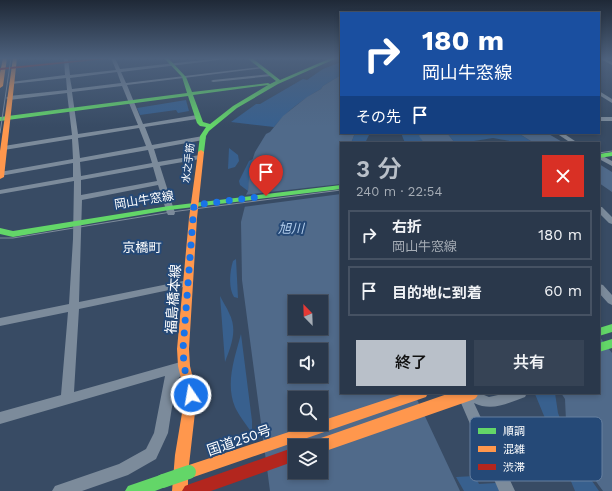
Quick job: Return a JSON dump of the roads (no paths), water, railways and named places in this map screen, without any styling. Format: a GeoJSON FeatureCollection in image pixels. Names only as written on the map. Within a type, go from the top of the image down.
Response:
{"type":"FeatureCollection","features":[{"type":"Feature","properties":{"kind":"main road"},"geometry":{"type":"LineString","coordinates":[[185,81],[200,123],[202,125],[210,126]]}},
{"type":"Feature","properties":{"kind":"main road","name":"水之手筋"},"geometry":{"type":"LineString","coordinates":[[194,208],[203,138],[207,129],[238,104],[283,81]]}},
{"type":"Feature","properties":{"kind":"main road"},"geometry":{"type":"LineString","coordinates":[[0,175],[4,148],[4,118],[11,83]]}},
{"type":"Feature","properties":{"kind":"main road"},"geometry":{"type":"LineString","coordinates":[[4,118],[278,83]]}},
{"type":"Feature","properties":{"kind":"main road"},"geometry":{"type":"LineString","coordinates":[[600,152],[612,150]]}},
{"type":"Feature","properties":{"kind":"main road"},"geometry":{"type":"LineString","coordinates":[[600,156],[612,154]]}},
{"type":"Feature","properties":{"kind":"main road","name":"岡山牛窓線"},"geometry":{"type":"LineString","coordinates":[[1,240],[79,225],[340,186]]}},
{"type":"Feature","properties":{"kind":"main road","name":"岡山牛窓線"},"geometry":{"type":"LineString","coordinates":[[221,204],[340,191]]}},
{"type":"Feature","properties":{"kind":"main road","name":"福島橋本線"},"geometry":{"type":"LineString","coordinates":[[180,491],[182,455],[191,395],[184,366],[183,349],[194,208]]}},
{"type":"Feature","properties":{"kind":"main road","name":"岡山牛窓線"},"geometry":{"type":"LineString","coordinates":[[0,231],[13,237]]}},
{"type":"Feature","properties":{"kind":"main road"},"geometry":{"type":"LineString","coordinates":[[600,332],[612,328]]}},
{"type":"Feature","properties":{"kind":"main road"},"geometry":{"type":"LineString","coordinates":[[600,348],[612,343]]}},
{"type":"Feature","properties":{"kind":"main road","name":"国道250号"},"geometry":{"type":"LineString","coordinates":[[133,491],[419,394]]}},
{"type":"Feature","properties":{"kind":"main road"},"geometry":{"type":"LineString","coordinates":[[328,443],[468,394]]}},
{"type":"Feature","properties":{"kind":"main road"},"geometry":{"type":"LineString","coordinates":[[190,491],[288,456]]}},
{"type":"Feature","properties":{"kind":"street"},"geometry":{"type":"LineString","coordinates":[[11,83],[28,81]]}},
{"type":"Feature","properties":{"kind":"street"},"geometry":{"type":"LineString","coordinates":[[67,399],[79,225],[77,178],[78,161],[69,81]]}},
{"type":"Feature","properties":{"kind":"street"},"geometry":{"type":"LineString","coordinates":[[123,81],[150,147],[170,211]]}},
{"type":"Feature","properties":{"kind":"street"},"geometry":{"type":"LineString","coordinates":[[9,98],[150,81]]}},
{"type":"Feature","properties":{"kind":"street"},"geometry":{"type":"LineString","coordinates":[[213,82],[222,81]]}},
{"type":"Feature","properties":{"kind":"street"},"geometry":{"type":"LineString","coordinates":[[213,82],[220,90]]}},
{"type":"Feature","properties":{"kind":"street"},"geometry":{"type":"LineString","coordinates":[[600,94],[612,101]]}},
{"type":"Feature","properties":{"kind":"street"},"geometry":{"type":"LineString","coordinates":[[600,97],[605,97]]}},
{"type":"Feature","properties":{"kind":"street"},"geometry":{"type":"LineString","coordinates":[[4,148],[197,117]]}},
{"type":"Feature","properties":{"kind":"street"},"geometry":{"type":"LineString","coordinates":[[600,119],[612,118]]}},
{"type":"Feature","properties":{"kind":"street"},"geometry":{"type":"LineString","coordinates":[[561,134],[573,142]]}},
{"type":"Feature","properties":{"kind":"street"},"geometry":{"type":"LineString","coordinates":[[0,175],[203,138]]}},
{"type":"Feature","properties":{"kind":"street"},"geometry":{"type":"LineString","coordinates":[[0,192],[200,157]]}},
{"type":"Feature","properties":{"kind":"street"},"geometry":{"type":"LineString","coordinates":[[600,157],[612,164]]}},
{"type":"Feature","properties":{"kind":"street"},"geometry":{"type":"LineString","coordinates":[[78,198],[162,182]]}},
{"type":"Feature","properties":{"kind":"street"},"geometry":{"type":"LineString","coordinates":[[600,210],[612,221]]}},
{"type":"Feature","properties":{"kind":"street"},"geometry":{"type":"LineString","coordinates":[[0,322],[188,283]]}},
{"type":"Feature","properties":{"kind":"street"},"geometry":{"type":"LineString","coordinates":[[600,288],[612,287]]}},
{"type":"Feature","properties":{"kind":"street"},"geometry":{"type":"LineString","coordinates":[[600,289],[612,301]]}},
{"type":"Feature","properties":{"kind":"street"},"geometry":{"type":"LineString","coordinates":[[0,418],[184,366]]}},
{"type":"Feature","properties":{"kind":"street"},"geometry":{"type":"LineString","coordinates":[[60,491],[123,470],[151,454],[161,433],[170,379],[184,366]]}},
{"type":"Feature","properties":{"kind":"street"},"geometry":{"type":"LineString","coordinates":[[462,394],[473,417]]}},
{"type":"Feature","properties":{"kind":"street"},"geometry":{"type":"LineString","coordinates":[[472,394],[475,399],[483,403],[492,404],[518,394]]}},
{"type":"Feature","properties":{"kind":"street"},"geometry":{"type":"LineString","coordinates":[[503,481],[508,491]]}},
{"type":"Feature","properties":{"kind":"water","name":"旭川"},"geometry":{"type":"Polygon","coordinates":[[[331,81],[340,81],[340,134],[355,134],[351,142],[340,142],[340,394],[414,394],[460,491],[270,491],[242,280],[241,222],[248,191],[250,167],[255,152],[266,134],[270,132],[283,116],[307,97],[331,81]]]}},
{"type":"Feature","properties":{"kind":"water"},"geometry":{"type":"Polygon","coordinates":[[[420,134],[448,134],[454,142],[423,142],[419,136],[420,134]]]}},
{"type":"Feature","properties":{"kind":"water"},"geometry":{"type":"Polygon","coordinates":[[[520,134],[549,134],[562,142],[532,142],[520,134]]]}},
{"type":"Feature","properties":{"kind":"water"},"geometry":{"type":"Polygon","coordinates":[[[600,165],[612,172],[612,192],[600,184],[600,165]]]}},
{"type":"Feature","properties":{"kind":"water"},"geometry":{"type":"Polygon","coordinates":[[[600,337],[612,353],[612,491],[603,491],[596,481],[602,481],[602,417],[566,417],[565,399],[562,394],[600,394],[600,337]]]}},
{"type":"Feature","properties":{"kind":"tram line"},"geometry":{"type":"LineString","coordinates":[[0,133],[8,81]]}},
{"type":"Feature","properties":{"kind":"tram line"},"geometry":{"type":"LineString","coordinates":[[600,153],[612,151]]}},
{"type":"Feature","properties":{"kind":"tram line"},"geometry":{"type":"LineString","coordinates":[[0,238],[13,238],[171,212],[340,190]]}},
{"type":"Feature","properties":{"kind":"district","name":"京橋町"},"geometry":{"type":"Point","coordinates":[142,247]}}]}
